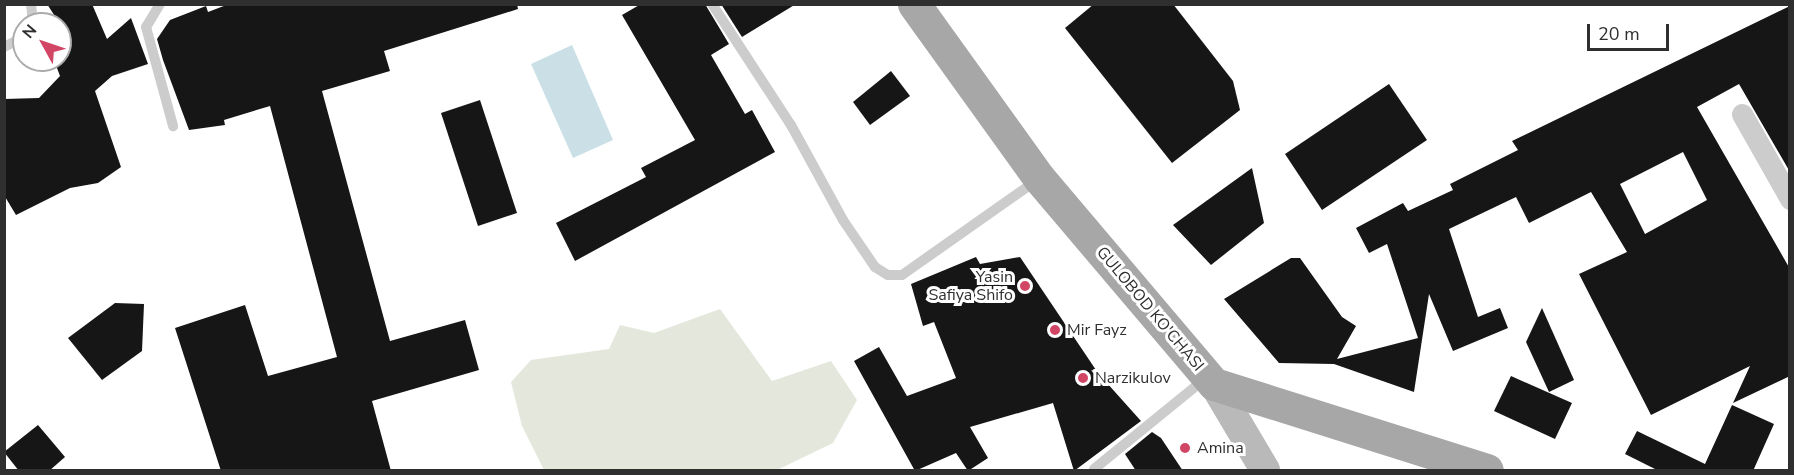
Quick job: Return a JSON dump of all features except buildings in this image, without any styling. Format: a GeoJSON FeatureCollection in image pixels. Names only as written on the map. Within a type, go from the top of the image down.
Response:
{"type":"FeatureCollection","features":[{"type":"Feature","properties":{"kind":"main road","name":"GULOBOD KO'CHASI"},"geometry":{"type":"LineString","coordinates":[[914,4],[1039,178],[1211,380],[1487,471]]}},
{"type":"Feature","properties":{"kind":"main road"},"geometry":{"type":"LineString","coordinates":[[1211,380],[1265,471]]}},
{"type":"Feature","properties":{"kind":"street"},"geometry":{"type":"LineString","coordinates":[[1742,114],[1790,199]]}},
{"type":"Feature","properties":{"kind":"lane"},"geometry":{"type":"LineString","coordinates":[[160,4],[146,27],[173,126]]}},
{"type":"Feature","properties":{"kind":"lane"},"geometry":{"type":"LineString","coordinates":[[712,4],[791,124],[843,220],[876,267],[888,275],[903,274],[1039,178]]}},
{"type":"Feature","properties":{"kind":"lane"},"geometry":{"type":"LineString","coordinates":[[1094,469],[1211,380]]}},
{"type":"Feature","properties":{"kind":"shaded area"},"geometry":{"type":"Polygon","coordinates":[[[720,309],[772,381],[831,361],[857,400],[833,443],[777,470],[544,470],[522,426],[511,382],[531,360],[609,349],[620,325],[654,333],[720,309]]]}},
{"type":"Feature","properties":{"kind":"water"},"geometry":{"type":"Polygon","coordinates":[[[572,45],[613,140],[573,158],[531,64],[572,45]]]}},
{"type":"Feature","properties":{"kind":"place","name":"Yasin Safiya Shifo"},"geometry":{"type":"Point","coordinates":[1025,286]}},
{"type":"Feature","properties":{"kind":"place","name":"Mir Fayz"},"geometry":{"type":"Point","coordinates":[1055,330]}},
{"type":"Feature","properties":{"kind":"place","name":"Narzikulov"},"geometry":{"type":"Point","coordinates":[1083,378]}},
{"type":"Feature","properties":{"kind":"place","name":"Amina"},"geometry":{"type":"Point","coordinates":[1185,448]}}]}
